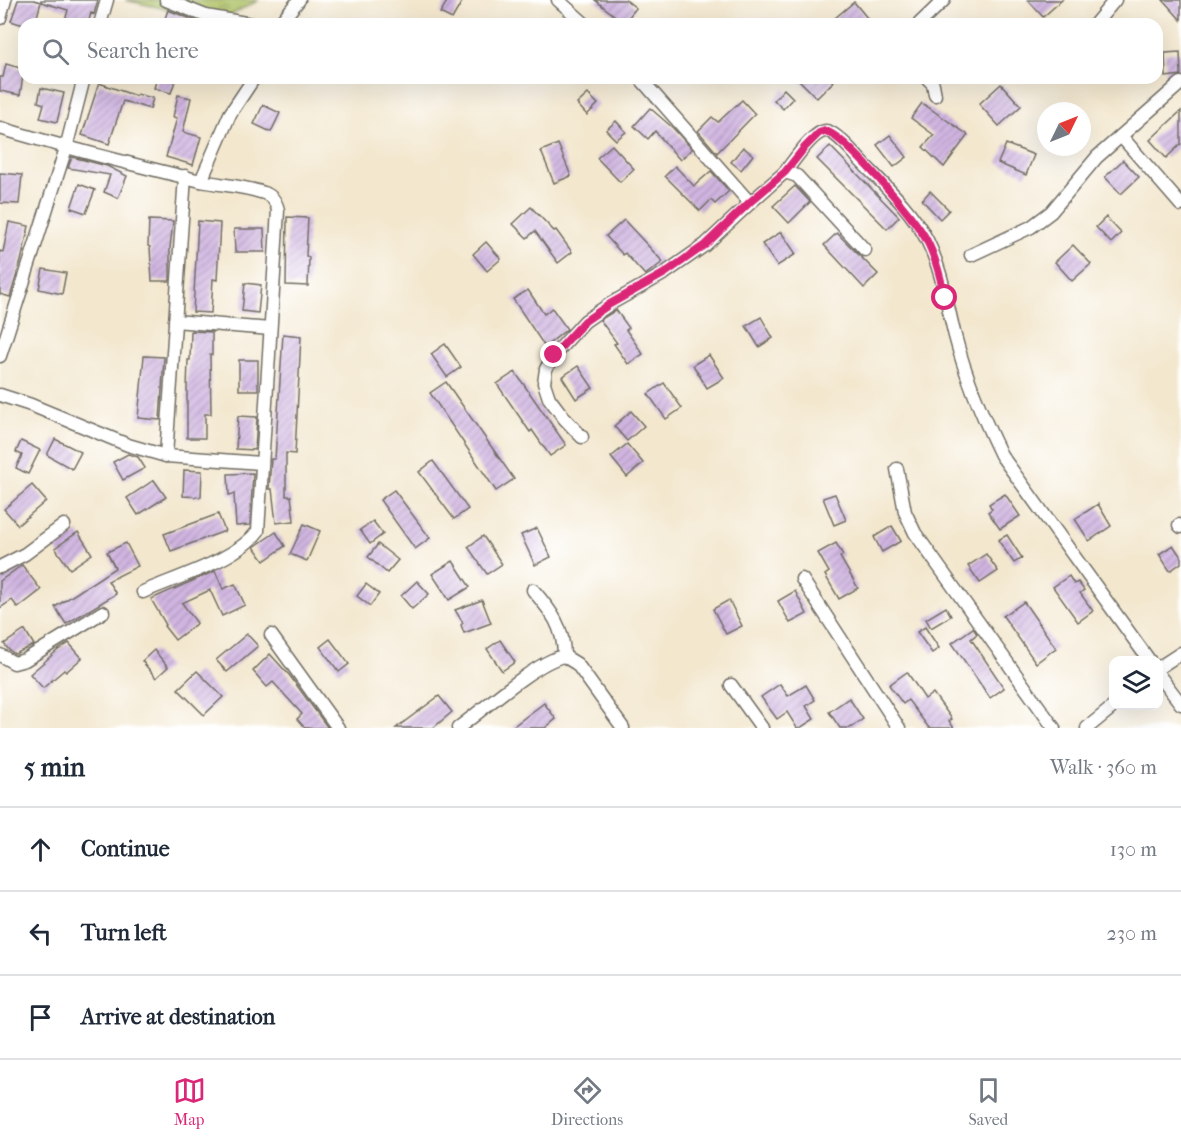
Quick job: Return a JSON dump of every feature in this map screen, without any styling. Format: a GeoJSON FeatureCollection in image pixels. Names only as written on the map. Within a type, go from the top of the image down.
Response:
{"type":"FeatureCollection","features":[{"type":"Feature","properties":{"kind":"street"},"geometry":{"type":"LineString","coordinates":[[0,18],[5,0]]}},
{"type":"Feature","properties":{"kind":"street"},"geometry":{"type":"LineString","coordinates":[[102,18],[107,0]]}},
{"type":"Feature","properties":{"kind":"street"},"geometry":{"type":"LineString","coordinates":[[166,0],[218,18]]}},
{"type":"Feature","properties":{"kind":"street"},"geometry":{"type":"LineString","coordinates":[[284,18],[299,0]]}},
{"type":"Feature","properties":{"kind":"street"},"geometry":{"type":"LineString","coordinates":[[558,0],[578,18]]}},
{"type":"Feature","properties":{"kind":"street"},"geometry":{"type":"LineString","coordinates":[[925,18],[944,0]]}},
{"type":"Feature","properties":{"kind":"street"},"geometry":{"type":"LineString","coordinates":[[1100,18],[1115,0]]}},
{"type":"Feature","properties":{"kind":"street"},"geometry":{"type":"LineString","coordinates":[[971,255],[1031,227],[1051,212],[1080,176],[1181,83]]}},
{"type":"Feature","properties":{"kind":"street"},"geometry":{"type":"LineString","coordinates":[[0,356],[6,315],[66,148],[82,84]]}},
{"type":"Feature","properties":{"kind":"street"},"geometry":{"type":"LineString","coordinates":[[201,181],[230,114],[250,84]]}},
{"type":"Feature","properties":{"kind":"street"},"geometry":{"type":"LineString","coordinates":[[645,84],[750,202]]}},
{"type":"Feature","properties":{"kind":"street"},"geometry":{"type":"LineString","coordinates":[[933,84],[935,95]]}},
{"type":"Feature","properties":{"kind":"street"},"geometry":{"type":"LineString","coordinates":[[0,128],[66,148],[201,181],[262,192],[273,198],[276,203],[278,210],[258,531],[251,540],[231,555],[143,592]]}},
{"type":"Feature","properties":{"kind":"street"},"geometry":{"type":"LineString","coordinates":[[582,437],[549,398],[544,383],[546,369],[554,355],[585,321],[665,273],[705,245],[785,172],[819,133],[830,132],[886,187],[915,221],[927,241],[940,276],[982,418],[1001,454],[1146,656]]}},
{"type":"Feature","properties":{"kind":"street"},"geometry":{"type":"LineString","coordinates":[[1121,136],[1181,204]]}},
{"type":"Feature","properties":{"kind":"street"},"geometry":{"type":"LineString","coordinates":[[785,172],[797,176],[866,250]]}},
{"type":"Feature","properties":{"kind":"street"},"geometry":{"type":"LineString","coordinates":[[166,456],[184,176]]}},
{"type":"Feature","properties":{"kind":"street"},"geometry":{"type":"LineString","coordinates":[[175,321],[270,329]]}},
{"type":"Feature","properties":{"kind":"street"},"geometry":{"type":"LineString","coordinates":[[0,395],[31,405],[128,445],[166,456],[261,463]]}},
{"type":"Feature","properties":{"kind":"street"},"geometry":{"type":"LineString","coordinates":[[897,469],[905,512],[915,533],[1054,728]]}},
{"type":"Feature","properties":{"kind":"street"},"geometry":{"type":"LineString","coordinates":[[0,567],[25,554],[63,525]]}},
{"type":"Feature","properties":{"kind":"street"},"geometry":{"type":"LineString","coordinates":[[802,579],[899,728]]}},
{"type":"Feature","properties":{"kind":"street"},"geometry":{"type":"LineString","coordinates":[[533,590],[558,625],[564,640],[564,656]]}},
{"type":"Feature","properties":{"kind":"street"},"geometry":{"type":"LineString","coordinates":[[0,655],[14,663],[25,660],[103,612]]}},
{"type":"Feature","properties":{"kind":"street"},"geometry":{"type":"LineString","coordinates":[[271,635],[338,728]]}},
{"type":"Feature","properties":{"kind":"street"},"geometry":{"type":"LineString","coordinates":[[1163,665],[1181,652]]}},
{"type":"Feature","properties":{"kind":"street"},"geometry":{"type":"LineString","coordinates":[[458,728],[539,668],[554,658],[564,656],[577,664],[622,728]]}},
{"type":"Feature","properties":{"kind":"street"},"geometry":{"type":"LineString","coordinates":[[1163,681],[1181,704]]}},
{"type":"Feature","properties":{"kind":"street"},"geometry":{"type":"LineString","coordinates":[[731,685],[762,728]]}},
{"type":"Feature","properties":{"kind":"street"},"geometry":{"type":"LineString","coordinates":[[1087,728],[1109,709]]}},
{"type":"Feature","properties":{"kind":"green space"},"geometry":{"type":"Polygon","coordinates":[[[125,0],[259,0],[226,18],[206,18],[125,0]]]}},
{"type":"Feature","properties":{"kind":"building"},"geometry":{"type":"Polygon","coordinates":[[[18,0],[41,2],[37,18],[18,18],[18,23],[11,21],[18,0]]]}},
{"type":"Feature","properties":{"kind":"building"},"geometry":{"type":"Polygon","coordinates":[[[41,0],[98,0],[94,14],[91,13],[90,18],[66,18],[68,10],[41,2],[41,0]]]}},
{"type":"Feature","properties":{"kind":"building"},"geometry":{"type":"Polygon","coordinates":[[[448,0],[463,0],[453,18],[440,13],[448,0]]]}},
{"type":"Feature","properties":{"kind":"building"},"geometry":{"type":"Polygon","coordinates":[[[595,0],[626,0],[636,8],[628,18],[618,18],[595,0]]]}},
{"type":"Feature","properties":{"kind":"building"},"geometry":{"type":"Polygon","coordinates":[[[1028,0],[1062,0],[1043,17],[1028,0]]]}},
{"type":"Feature","properties":{"kind":"building"},"geometry":{"type":"Polygon","coordinates":[[[1163,0],[1181,0],[1181,20],[1163,0]]]}},
{"type":"Feature","properties":{"kind":"building"},"geometry":{"type":"Polygon","coordinates":[[[854,2],[867,18],[835,18],[854,2]]]}},
{"type":"Feature","properties":{"kind":"building"},"geometry":{"type":"Polygon","coordinates":[[[168,10],[188,18],[165,18],[168,10]]]}},
{"type":"Feature","properties":{"kind":"building"},"geometry":{"type":"Polygon","coordinates":[[[1180,52],[1181,75],[1166,77],[1165,53],[1180,52]]]}},
{"type":"Feature","properties":{"kind":"building"},"geometry":{"type":"Polygon","coordinates":[[[6,64],[18,67],[18,84],[22,84],[20,95],[0,91],[0,77],[3,77],[6,64]]]}},
{"type":"Feature","properties":{"kind":"building"},"geometry":{"type":"Polygon","coordinates":[[[99,84],[136,96],[137,94],[153,98],[150,109],[123,101],[109,144],[82,135],[99,84]]]}},
{"type":"Feature","properties":{"kind":"building"},"geometry":{"type":"Polygon","coordinates":[[[155,84],[174,84],[171,93],[154,88],[155,84]]]}},
{"type":"Feature","properties":{"kind":"building"},"geometry":{"type":"Polygon","coordinates":[[[803,84],[831,84],[817,98],[803,84]]]}},
{"type":"Feature","properties":{"kind":"building"},"geometry":{"type":"Polygon","coordinates":[[[1001,84],[1021,106],[999,126],[979,104],[1001,84]]]}},
{"type":"Feature","properties":{"kind":"building"},"geometry":{"type":"Polygon","coordinates":[[[41,88],[64,93],[57,122],[40,118],[44,104],[38,102],[41,88]]]}},
{"type":"Feature","properties":{"kind":"building"},"geometry":{"type":"Polygon","coordinates":[[[784,89],[793,98],[783,109],[774,100],[784,89]]]}},
{"type":"Feature","properties":{"kind":"building"},"geometry":{"type":"Polygon","coordinates":[[[588,94],[598,104],[587,115],[577,104],[588,94]]]}},
{"type":"Feature","properties":{"kind":"building"},"geometry":{"type":"Polygon","coordinates":[[[178,95],[191,98],[183,132],[201,137],[193,165],[166,157],[177,118],[173,117],[178,95]]]}},
{"type":"Feature","properties":{"kind":"building"},"geometry":{"type":"Polygon","coordinates":[[[742,100],[755,114],[717,153],[698,131],[712,117],[718,122],[742,100]]]}},
{"type":"Feature","properties":{"kind":"building"},"geometry":{"type":"Polygon","coordinates":[[[922,103],[968,135],[944,167],[923,147],[934,135],[911,118],[922,103]]]}},
{"type":"Feature","properties":{"kind":"building"},"geometry":{"type":"Polygon","coordinates":[[[263,105],[280,113],[271,132],[254,124],[263,105]]]}},
{"type":"Feature","properties":{"kind":"building"},"geometry":{"type":"Polygon","coordinates":[[[650,108],[692,149],[680,160],[655,131],[648,139],[634,126],[650,108]]]}},
{"type":"Feature","properties":{"kind":"building"},"geometry":{"type":"Polygon","coordinates":[[[1181,111],[1181,144],[1166,158],[1150,140],[1181,111]]]}},
{"type":"Feature","properties":{"kind":"building"},"geometry":{"type":"Polygon","coordinates":[[[616,121],[626,132],[616,140],[606,130],[616,121]]]}},
{"type":"Feature","properties":{"kind":"building"},"geometry":{"type":"Polygon","coordinates":[[[890,135],[907,157],[894,167],[877,145],[890,135]]]}},
{"type":"Feature","properties":{"kind":"building"},"geometry":{"type":"Polygon","coordinates":[[[558,144],[571,176],[554,183],[541,151],[558,144]]]}},
{"type":"Feature","properties":{"kind":"building"},"geometry":{"type":"Polygon","coordinates":[[[1006,144],[1034,155],[1026,175],[998,163],[1006,144]]]}},
{"type":"Feature","properties":{"kind":"building"},"geometry":{"type":"Polygon","coordinates":[[[612,145],[634,169],[620,182],[597,158],[612,145]]]}},
{"type":"Feature","properties":{"kind":"building"},"geometry":{"type":"Polygon","coordinates":[[[830,146],[899,217],[887,229],[817,159],[830,146]]]}},
{"type":"Feature","properties":{"kind":"building"},"geometry":{"type":"Polygon","coordinates":[[[743,147],[753,155],[741,170],[731,162],[743,147]]]}},
{"type":"Feature","properties":{"kind":"building"},"geometry":{"type":"Polygon","coordinates":[[[72,157],[107,166],[127,176],[118,198],[104,192],[110,175],[68,168],[72,157]]]}},
{"type":"Feature","properties":{"kind":"building"},"geometry":{"type":"Polygon","coordinates":[[[1123,160],[1139,177],[1121,194],[1105,177],[1123,160]]]}},
{"type":"Feature","properties":{"kind":"building"},"geometry":{"type":"Polygon","coordinates":[[[675,166],[694,186],[711,171],[729,191],[715,204],[711,200],[700,211],[665,176],[675,166]]]}},
{"type":"Feature","properties":{"kind":"building"},"geometry":{"type":"Polygon","coordinates":[[[0,173],[22,175],[19,204],[0,203],[0,173]]]}},
{"type":"Feature","properties":{"kind":"building"},"geometry":{"type":"Polygon","coordinates":[[[79,184],[95,190],[86,213],[71,208],[79,184]]]}},
{"type":"Feature","properties":{"kind":"building"},"geometry":{"type":"Polygon","coordinates":[[[795,186],[810,202],[789,223],[773,206],[795,186]]]}},
{"type":"Feature","properties":{"kind":"building"},"geometry":{"type":"Polygon","coordinates":[[[930,191],[949,210],[940,219],[922,200],[930,191]]]}},
{"type":"Feature","properties":{"kind":"building"},"geometry":{"type":"Polygon","coordinates":[[[531,207],[554,231],[556,230],[572,252],[558,263],[535,231],[527,238],[513,224],[531,207]]]}},
{"type":"Feature","properties":{"kind":"building"},"geometry":{"type":"Polygon","coordinates":[[[287,217],[308,218],[306,256],[309,257],[308,286],[286,285],[287,217]]]}},
{"type":"Feature","properties":{"kind":"building"},"geometry":{"type":"Polygon","coordinates":[[[1106,217],[1121,233],[1111,243],[1096,227],[1106,217]]]}},
{"type":"Feature","properties":{"kind":"building"},"geometry":{"type":"Polygon","coordinates":[[[149,220],[173,221],[170,281],[152,281],[150,247],[148,246],[149,220]]]}},
{"type":"Feature","properties":{"kind":"building"},"geometry":{"type":"Polygon","coordinates":[[[624,220],[663,262],[645,275],[606,236],[624,220]]]}},
{"type":"Feature","properties":{"kind":"building"},"geometry":{"type":"Polygon","coordinates":[[[198,221],[220,223],[217,280],[213,279],[211,313],[193,312],[198,221]]]}},
{"type":"Feature","properties":{"kind":"building"},"geometry":{"type":"Polygon","coordinates":[[[9,222],[29,226],[10,297],[0,294],[0,251],[3,252],[9,222]]]}},
{"type":"Feature","properties":{"kind":"building"},"geometry":{"type":"Polygon","coordinates":[[[234,229],[264,229],[265,252],[235,252],[234,229]]]}},
{"type":"Feature","properties":{"kind":"building"},"geometry":{"type":"Polygon","coordinates":[[[781,232],[796,254],[777,266],[762,244],[781,232]]]}},
{"type":"Feature","properties":{"kind":"building"},"geometry":{"type":"Polygon","coordinates":[[[837,233],[878,274],[864,288],[824,245],[837,233]]]}},
{"type":"Feature","properties":{"kind":"building"},"geometry":{"type":"Polygon","coordinates":[[[486,242],[501,259],[487,271],[473,254],[486,242]]]}},
{"type":"Feature","properties":{"kind":"building"},"geometry":{"type":"Polygon","coordinates":[[[1073,245],[1091,264],[1072,281],[1055,262],[1073,245]]]}},
{"type":"Feature","properties":{"kind":"building"},"geometry":{"type":"Polygon","coordinates":[[[43,269],[66,273],[62,294],[39,289],[43,269]]]}},
{"type":"Feature","properties":{"kind":"building"},"geometry":{"type":"Polygon","coordinates":[[[245,283],[261,285],[258,313],[242,311],[245,283]]]}},
{"type":"Feature","properties":{"kind":"building"},"geometry":{"type":"Polygon","coordinates":[[[528,290],[544,314],[552,308],[567,329],[545,347],[513,299],[528,290]]]}},
{"type":"Feature","properties":{"kind":"building"},"geometry":{"type":"Polygon","coordinates":[[[616,310],[629,328],[626,330],[643,354],[628,364],[614,344],[617,343],[600,320],[616,310]]]}},
{"type":"Feature","properties":{"kind":"building"},"geometry":{"type":"Polygon","coordinates":[[[761,317],[773,338],[759,347],[746,326],[761,317]]]}},
{"type":"Feature","properties":{"kind":"building"},"geometry":{"type":"Polygon","coordinates":[[[191,331],[212,332],[211,414],[205,414],[205,438],[187,438],[188,360],[190,360],[191,331]]]}},
{"type":"Feature","properties":{"kind":"building"},"geometry":{"type":"Polygon","coordinates":[[[283,334],[301,336],[295,454],[286,453],[286,496],[291,496],[294,521],[276,523],[272,489],[269,489],[271,459],[275,459],[283,334]]]}},
{"type":"Feature","properties":{"kind":"building"},"geometry":{"type":"Polygon","coordinates":[[[445,344],[461,367],[447,377],[431,354],[445,344]]]}},
{"type":"Feature","properties":{"kind":"building"},"geometry":{"type":"Polygon","coordinates":[[[709,355],[724,378],[707,388],[693,365],[709,355]]]}},
{"type":"Feature","properties":{"kind":"building"},"geometry":{"type":"Polygon","coordinates":[[[144,356],[164,357],[160,420],[138,418],[144,356]]]}},
{"type":"Feature","properties":{"kind":"building"},"geometry":{"type":"Polygon","coordinates":[[[239,360],[258,360],[258,390],[239,390],[239,360]]]}},
{"type":"Feature","properties":{"kind":"building"},"geometry":{"type":"Polygon","coordinates":[[[578,366],[593,388],[576,399],[562,377],[578,366]]]}},
{"type":"Feature","properties":{"kind":"building"},"geometry":{"type":"Polygon","coordinates":[[[515,372],[566,445],[550,456],[532,430],[530,432],[497,384],[515,372]]]}},
{"type":"Feature","properties":{"kind":"building"},"geometry":{"type":"Polygon","coordinates":[[[446,382],[514,479],[496,491],[430,393],[446,382]]]}},
{"type":"Feature","properties":{"kind":"building"},"geometry":{"type":"Polygon","coordinates":[[[664,383],[682,408],[666,419],[648,394],[664,383]]]}},
{"type":"Feature","properties":{"kind":"building"},"geometry":{"type":"Polygon","coordinates":[[[631,411],[644,426],[627,441],[614,426],[631,411]]]}},
{"type":"Feature","properties":{"kind":"building"},"geometry":{"type":"Polygon","coordinates":[[[238,416],[257,417],[255,450],[236,449],[238,416]]]}},
{"type":"Feature","properties":{"kind":"building"},"geometry":{"type":"Polygon","coordinates":[[[55,439],[81,452],[72,469],[47,455],[55,439]]]}},
{"type":"Feature","properties":{"kind":"building"},"geometry":{"type":"Polygon","coordinates":[[[21,441],[40,450],[28,474],[16,468],[22,455],[16,452],[21,441]]]}},
{"type":"Feature","properties":{"kind":"building"},"geometry":{"type":"Polygon","coordinates":[[[627,444],[643,463],[627,477],[611,457],[627,444]]]}},
{"type":"Feature","properties":{"kind":"building"},"geometry":{"type":"Polygon","coordinates":[[[128,454],[138,457],[145,468],[123,480],[113,462],[128,454]]]}},
{"type":"Feature","properties":{"kind":"building"},"geometry":{"type":"Polygon","coordinates":[[[433,461],[468,509],[454,519],[419,472],[433,461]]]}},
{"type":"Feature","properties":{"kind":"building"},"geometry":{"type":"Polygon","coordinates":[[[184,470],[202,471],[201,497],[183,496],[184,470]]]}},
{"type":"Feature","properties":{"kind":"building"},"geometry":{"type":"Polygon","coordinates":[[[253,473],[250,525],[236,526],[234,494],[229,495],[228,474],[253,473]]]}},
{"type":"Feature","properties":{"kind":"building"},"geometry":{"type":"Polygon","coordinates":[[[154,480],[166,497],[138,515],[127,498],[154,480]]]}},
{"type":"Feature","properties":{"kind":"building"},"geometry":{"type":"Polygon","coordinates":[[[32,485],[46,501],[18,525],[4,509],[32,485]]]}},
{"type":"Feature","properties":{"kind":"building"},"geometry":{"type":"Polygon","coordinates":[[[394,490],[430,538],[415,549],[380,500],[394,490]]]}},
{"type":"Feature","properties":{"kind":"building"},"geometry":{"type":"Polygon","coordinates":[[[835,494],[846,520],[834,525],[823,498],[835,494]]]}},
{"type":"Feature","properties":{"kind":"building"},"geometry":{"type":"Polygon","coordinates":[[[1005,494],[1020,516],[1000,529],[988,512],[992,509],[989,504],[1005,494]]]}},
{"type":"Feature","properties":{"kind":"building"},"geometry":{"type":"Polygon","coordinates":[[[1098,504],[1111,526],[1089,541],[1075,519],[1098,504]]]}},
{"type":"Feature","properties":{"kind":"building"},"geometry":{"type":"Polygon","coordinates":[[[218,514],[225,531],[171,551],[164,534],[218,514]]]}},
{"type":"Feature","properties":{"kind":"building"},"geometry":{"type":"Polygon","coordinates":[[[373,521],[383,534],[370,544],[360,530],[373,521]]]}},
{"type":"Feature","properties":{"kind":"building"},"geometry":{"type":"Polygon","coordinates":[[[304,524],[320,531],[307,561],[290,554],[304,524]]]}},
{"type":"Feature","properties":{"kind":"building"},"geometry":{"type":"Polygon","coordinates":[[[892,526],[901,541],[882,552],[874,537],[892,526]]]}},
{"type":"Feature","properties":{"kind":"building"},"geometry":{"type":"Polygon","coordinates":[[[537,528],[551,557],[535,565],[521,535],[537,528]]]}},
{"type":"Feature","properties":{"kind":"building"},"geometry":{"type":"Polygon","coordinates":[[[78,532],[92,554],[70,569],[55,548],[78,532]]]}},
{"type":"Feature","properties":{"kind":"building"},"geometry":{"type":"Polygon","coordinates":[[[276,532],[285,546],[264,561],[254,547],[276,532]]]}},
{"type":"Feature","properties":{"kind":"building"},"geometry":{"type":"Polygon","coordinates":[[[1007,535],[1022,558],[1014,563],[998,540],[1007,535]]]}},
{"type":"Feature","properties":{"kind":"building"},"geometry":{"type":"Polygon","coordinates":[[[483,536],[502,564],[487,574],[468,547],[483,536]]]}},
{"type":"Feature","properties":{"kind":"building"},"geometry":{"type":"Polygon","coordinates":[[[126,543],[138,566],[108,581],[116,594],[66,624],[55,607],[115,568],[107,552],[126,543]]]}},
{"type":"Feature","properties":{"kind":"building"},"geometry":{"type":"Polygon","coordinates":[[[836,543],[843,555],[840,557],[858,588],[839,599],[825,575],[829,572],[818,553],[836,543]]]}},
{"type":"Feature","properties":{"kind":"building"},"geometry":{"type":"Polygon","coordinates":[[[378,544],[398,560],[387,573],[368,557],[378,544]]]}},
{"type":"Feature","properties":{"kind":"building"},"geometry":{"type":"Polygon","coordinates":[[[1173,545],[1181,557],[1181,563],[1170,571],[1159,554],[1173,545]]]}},
{"type":"Feature","properties":{"kind":"building"},"geometry":{"type":"Polygon","coordinates":[[[986,554],[998,571],[980,583],[968,566],[986,554]]]}},
{"type":"Feature","properties":{"kind":"building"},"geometry":{"type":"Polygon","coordinates":[[[453,561],[470,587],[449,600],[432,574],[453,561]]]}},
{"type":"Feature","properties":{"kind":"building"},"geometry":{"type":"Polygon","coordinates":[[[22,565],[41,590],[18,608],[12,600],[0,608],[0,581],[22,565]]]}},
{"type":"Feature","properties":{"kind":"building"},"geometry":{"type":"Polygon","coordinates":[[[215,571],[223,589],[235,584],[245,605],[222,616],[210,590],[182,603],[197,623],[175,640],[164,626],[166,625],[151,599],[215,571]]]}},
{"type":"Feature","properties":{"kind":"building"},"geometry":{"type":"Polygon","coordinates":[[[1069,576],[1074,584],[1078,582],[1084,590],[1080,593],[1093,611],[1078,622],[1053,587],[1069,576]]]}},
{"type":"Feature","properties":{"kind":"building"},"geometry":{"type":"Polygon","coordinates":[[[417,581],[429,594],[412,609],[401,596],[417,581]]]}},
{"type":"Feature","properties":{"kind":"building"},"geometry":{"type":"Polygon","coordinates":[[[366,584],[379,594],[370,606],[357,596],[366,584]]]}},
{"type":"Feature","properties":{"kind":"building"},"geometry":{"type":"Polygon","coordinates":[[[795,591],[807,614],[790,623],[778,601],[795,591]]]}},
{"type":"Feature","properties":{"kind":"building"},"geometry":{"type":"Polygon","coordinates":[[[482,600],[491,623],[464,633],[461,625],[463,623],[455,610],[482,600]]]}},
{"type":"Feature","properties":{"kind":"building"},"geometry":{"type":"Polygon","coordinates":[[[729,600],[742,626],[726,634],[713,609],[729,600]]]}},
{"type":"Feature","properties":{"kind":"building"},"geometry":{"type":"Polygon","coordinates":[[[1024,602],[1056,648],[1036,663],[1003,616],[1024,602]]]}},
{"type":"Feature","properties":{"kind":"building"},"geometry":{"type":"Polygon","coordinates":[[[946,607],[951,616],[931,628],[926,619],[946,607]]]}},
{"type":"Feature","properties":{"kind":"building"},"geometry":{"type":"Polygon","coordinates":[[[925,627],[939,648],[932,653],[917,632],[925,627]]]}},
{"type":"Feature","properties":{"kind":"building"},"geometry":{"type":"Polygon","coordinates":[[[973,628],[977,634],[971,639],[1004,688],[990,698],[952,643],[973,628]]]}},
{"type":"Feature","properties":{"kind":"building"},"geometry":{"type":"Polygon","coordinates":[[[25,630],[34,645],[15,654],[4,644],[25,630]]]}},
{"type":"Feature","properties":{"kind":"building"},"geometry":{"type":"Polygon","coordinates":[[[247,634],[258,646],[227,672],[216,660],[247,634]]]}},
{"type":"Feature","properties":{"kind":"building"},"geometry":{"type":"Polygon","coordinates":[[[330,639],[349,664],[339,672],[320,647],[330,639]]]}},
{"type":"Feature","properties":{"kind":"building"},"geometry":{"type":"Polygon","coordinates":[[[500,640],[515,662],[502,671],[487,649],[500,640]]]}},
{"type":"Feature","properties":{"kind":"building"},"geometry":{"type":"Polygon","coordinates":[[[69,643],[82,658],[43,688],[30,674],[69,643]]]}},
{"type":"Feature","properties":{"kind":"building"},"geometry":{"type":"Polygon","coordinates":[[[154,650],[168,667],[156,678],[142,661],[154,650]]]}},
{"type":"Feature","properties":{"kind":"building"},"geometry":{"type":"Polygon","coordinates":[[[270,654],[290,676],[328,728],[305,728],[297,719],[302,714],[273,682],[267,687],[253,671],[270,654]]]}},
{"type":"Feature","properties":{"kind":"building"},"geometry":{"type":"Polygon","coordinates":[[[197,671],[223,697],[204,715],[178,689],[197,671]]]}},
{"type":"Feature","properties":{"kind":"building"},"geometry":{"type":"Polygon","coordinates":[[[907,672],[925,699],[933,693],[952,719],[949,721],[954,728],[929,728],[908,700],[903,704],[889,685],[907,672]]]}},
{"type":"Feature","properties":{"kind":"building"},"geometry":{"type":"Polygon","coordinates":[[[780,684],[788,696],[806,685],[815,700],[806,706],[814,719],[797,728],[787,712],[777,719],[761,697],[780,684]]]}},
{"type":"Feature","properties":{"kind":"building"},"geometry":{"type":"Polygon","coordinates":[[[439,696],[452,712],[433,728],[396,728],[439,696]]]}},
{"type":"Feature","properties":{"kind":"building"},"geometry":{"type":"Polygon","coordinates":[[[849,698],[863,719],[850,728],[840,728],[829,712],[849,698]]]}},
{"type":"Feature","properties":{"kind":"building"},"geometry":{"type":"Polygon","coordinates":[[[544,703],[556,719],[545,728],[511,728],[544,703]]]}},
{"type":"Feature","properties":{"kind":"route"},"geometry":{"type":"LineString","coordinates":[[554,355],[585,321],[665,273],[705,245],[785,172],[819,133],[825,131],[837,137],[850,149],[915,221],[927,241],[940,276],[945,298]]}}]}
